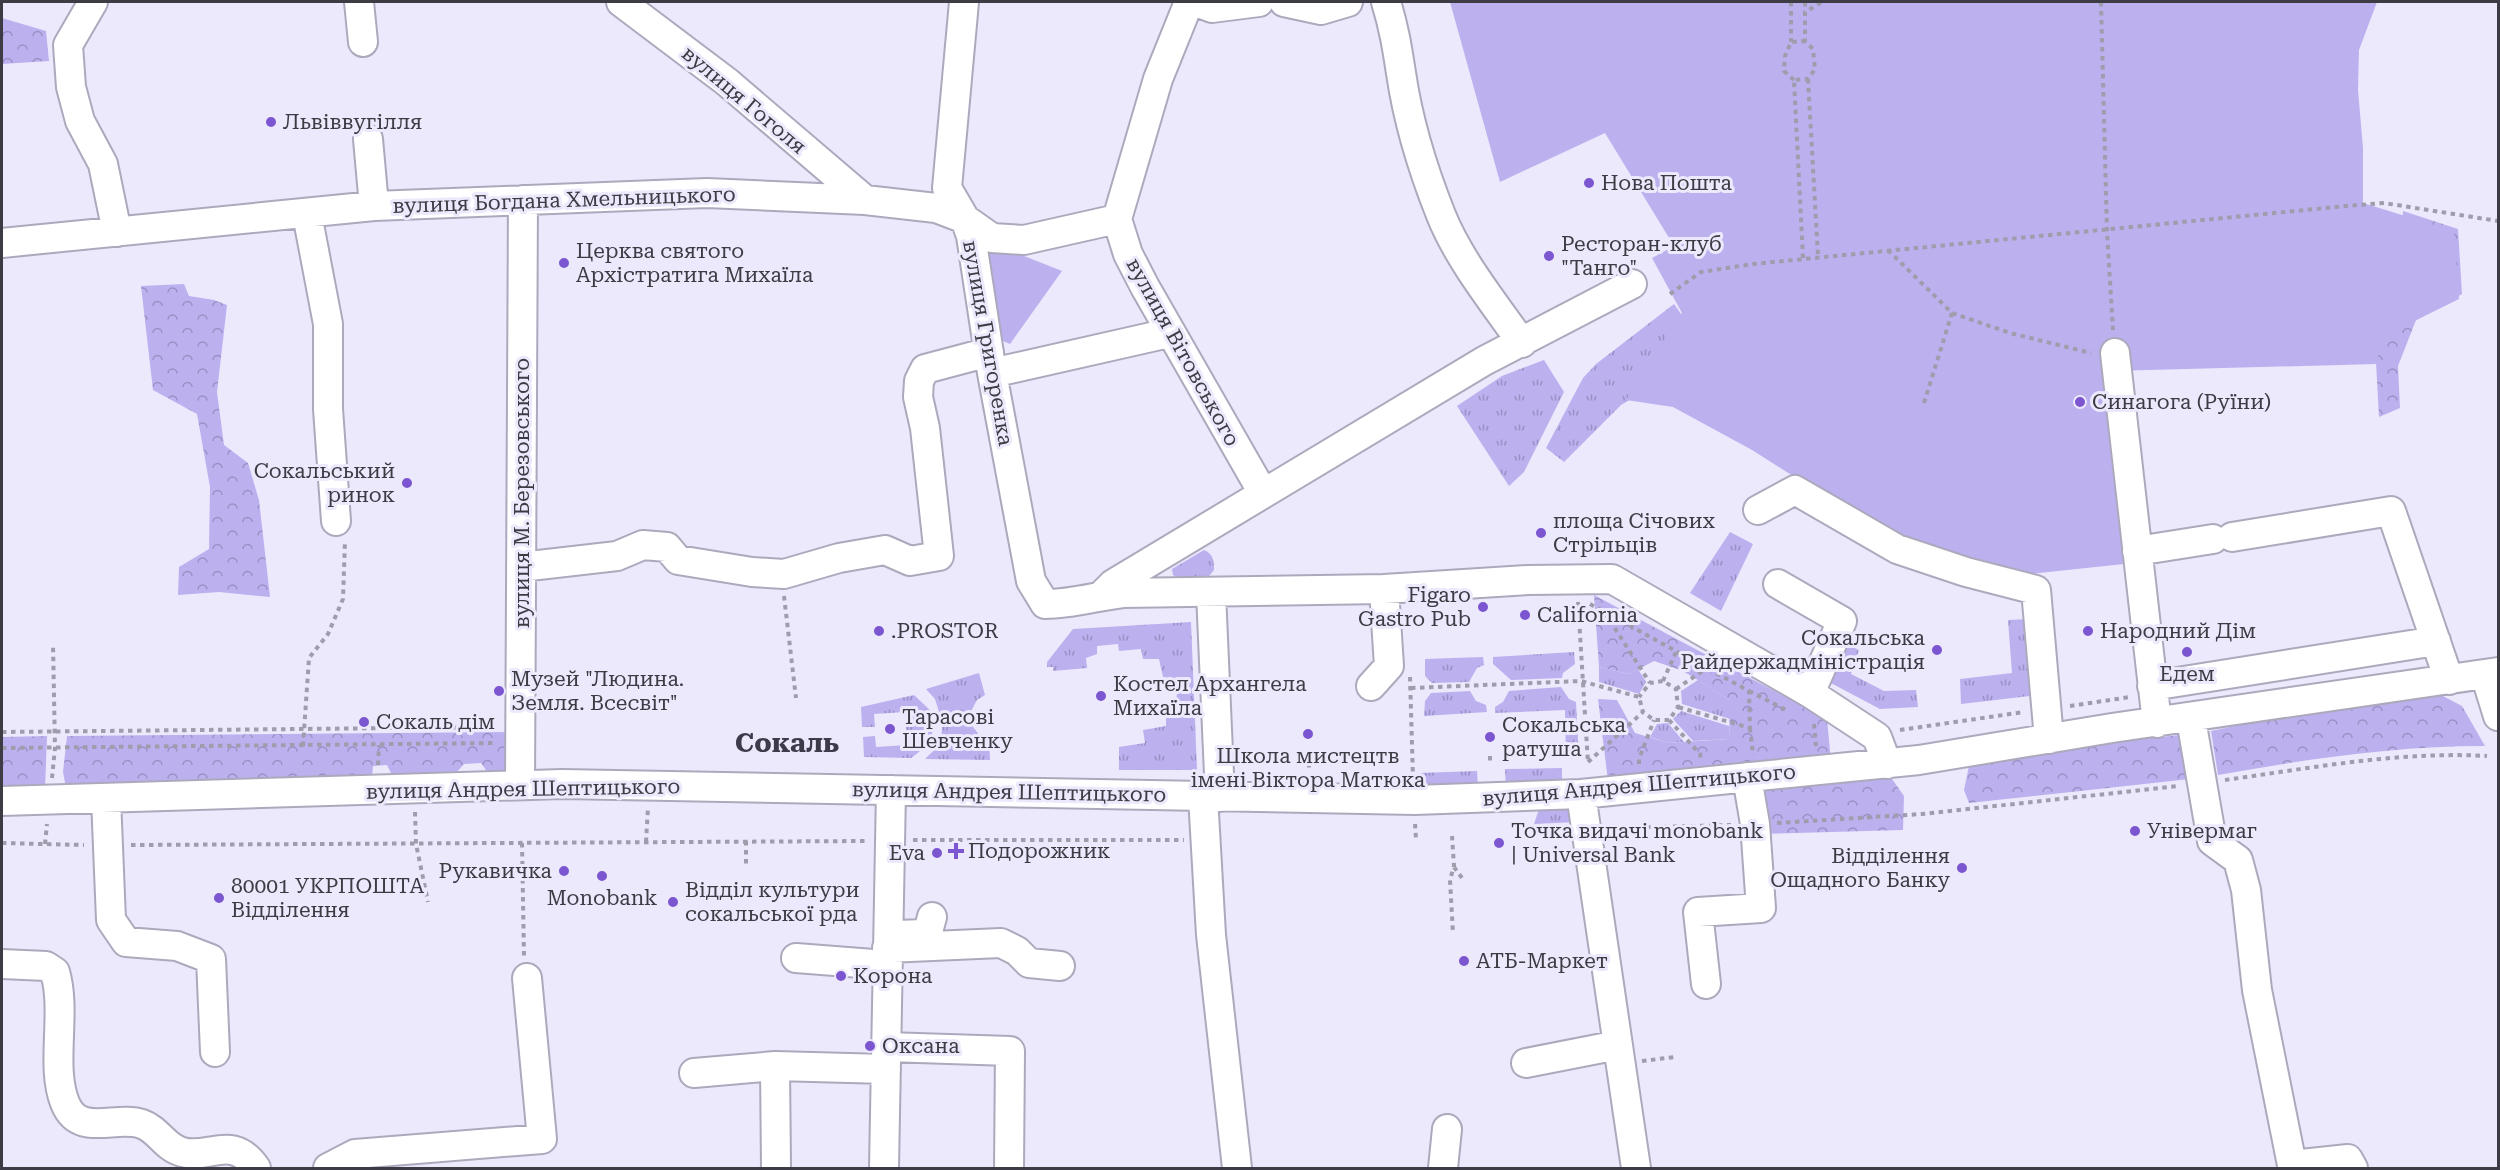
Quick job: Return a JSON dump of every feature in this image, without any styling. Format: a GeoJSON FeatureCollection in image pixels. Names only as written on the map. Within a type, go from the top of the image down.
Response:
{"type":"FeatureCollection","features":[{"type":"Feature","properties":{"kind":"street"},"geometry":{"type":"LineString","coordinates":[[93,2],[68,45],[71,87],[80,121],[103,164],[117,232]]}},
{"type":"Feature","properties":{"kind":"street"},"geometry":{"type":"LineString","coordinates":[[359,2],[363,42]]}},
{"type":"Feature","properties":{"kind":"street","name":"вулиця Гоголя"},"geometry":{"type":"LineString","coordinates":[[621,2],[727,82],[866,200]]}},
{"type":"Feature","properties":{"kind":"street","name":"вулиця Григоренка"},"geometry":{"type":"LineString","coordinates":[[964,2],[946,188],[965,219],[971,236],[991,363],[1031,581],[1046,604],[1084,602],[1102,595]]}},
{"type":"Feature","properties":{"kind":"street"},"geometry":{"type":"LineString","coordinates":[[1117,219],[1158,79],[1189,2]]}},
{"type":"Feature","properties":{"kind":"street"},"geometry":{"type":"LineString","coordinates":[[1197,2],[1212,8],[1259,2]]}},
{"type":"Feature","properties":{"kind":"street"},"geometry":{"type":"LineString","coordinates":[[1284,2],[1321,10],[1348,2]]}},
{"type":"Feature","properties":{"kind":"street"},"geometry":{"type":"LineString","coordinates":[[1386,2],[1398,40],[1401,74],[1411,119],[1442,216],[1452,239],[1522,342]]}},
{"type":"Feature","properties":{"kind":"street"},"geometry":{"type":"LineString","coordinates":[[368,139],[374,206]]}},
{"type":"Feature","properties":{"kind":"street","name":"вулиця Богдана Хмельницького"},"geometry":{"type":"LineString","coordinates":[[2,243],[374,206],[707,194],[866,200],[936,208],[965,219],[992,238],[1024,240],[1117,219]]}},
{"type":"Feature","properties":{"kind":"street","name":"вулиця М. Березовського"},"geometry":{"type":"LineString","coordinates":[[520,785],[523,200]]}},
{"type":"Feature","properties":{"kind":"street"},"geometry":{"type":"LineString","coordinates":[[307,214],[328,324],[327,409],[336,521]]}},
{"type":"Feature","properties":{"kind":"street","name":"вулиця Вітовського"},"geometry":{"type":"LineString","coordinates":[[1117,219],[1128,254],[1169,333],[1263,493]]}},
{"type":"Feature","properties":{"kind":"street"},"geometry":{"type":"LineString","coordinates":[[1102,595],[1113,584],[1484,361],[1632,284]]}},
{"type":"Feature","properties":{"kind":"street"},"geometry":{"type":"LineString","coordinates":[[521,567],[617,556],[643,545],[667,548],[678,560],[752,572],[784,574],[839,558],[885,550],[910,561],[939,556],[924,428],[918,397],[919,381],[925,369],[991,363],[1169,333]]}},
{"type":"Feature","properties":{"kind":"street"},"geometry":{"type":"LineString","coordinates":[[2115,353],[2157,723]]}},
{"type":"Feature","properties":{"kind":"street"},"geometry":{"type":"LineString","coordinates":[[1758,510],[1795,490],[1897,549],[1966,572],[2036,590],[2049,739]]}},
{"type":"Feature","properties":{"kind":"street"},"geometry":{"type":"LineString","coordinates":[[2137,551],[2391,512],[2449,680]]}},
{"type":"Feature","properties":{"kind":"street"},"geometry":{"type":"LineString","coordinates":[[1102,595],[1384,589],[1528,580],[1611,579],[1804,709],[1877,737],[1887,764]]}},
{"type":"Feature","properties":{"kind":"street"},"geometry":{"type":"LineString","coordinates":[[1778,585],[1842,621],[1804,709]]}},
{"type":"Feature","properties":{"kind":"street"},"geometry":{"type":"LineString","coordinates":[[1371,686],[1389,666],[1384,589]]}},
{"type":"Feature","properties":{"kind":"street"},"geometry":{"type":"LineString","coordinates":[[1211,593],[1211,796],[1206,840],[1211,935],[1238,1168]]}},
{"type":"Feature","properties":{"kind":"street"},"geometry":{"type":"LineString","coordinates":[[2152,689],[2436,641]]}},
{"type":"Feature","properties":{"kind":"street"},"geometry":{"type":"LineString","coordinates":[[2492,673],[2499,717]]}},
{"type":"Feature","properties":{"kind":"street","name":"вулиця Андрея Шептицького"},"geometry":{"type":"LineString","coordinates":[[2,801],[520,785],[1415,800],[1581,794],[1750,769],[1887,764],[2492,673]]}},
{"type":"Feature","properties":{"kind":"street"},"geometry":{"type":"LineString","coordinates":[[2191,719],[2212,841],[2238,860],[2246,890],[2257,990],[2292,1165],[2348,1159],[2353,1168]]}},
{"type":"Feature","properties":{"kind":"street"},"geometry":{"type":"LineString","coordinates":[[1706,984],[1698,912],[1761,908],[1750,769]]}},
{"type":"Feature","properties":{"kind":"street"},"geometry":{"type":"LineString","coordinates":[[884,1168],[891,790]]}},
{"type":"Feature","properties":{"kind":"street"},"geometry":{"type":"LineString","coordinates":[[1581,794],[1636,1168]]}},
{"type":"Feature","properties":{"kind":"street"},"geometry":{"type":"LineString","coordinates":[[106,798],[111,920],[126,942],[177,946],[211,959],[215,1052]]}},
{"type":"Feature","properties":{"kind":"street"},"geometry":{"type":"LineString","coordinates":[[887,949],[924,934],[929,928],[932,917]]}},
{"type":"Feature","properties":{"kind":"street"},"geometry":{"type":"LineString","coordinates":[[796,958],[887,949],[1001,943],[1017,951],[1029,963],[1060,966]]}},
{"type":"Feature","properties":{"kind":"street"},"geometry":{"type":"LineString","coordinates":[[2,964],[46,966],[55,972],[60,994],[61,1086],[65,1103],[73,1117],[87,1124],[141,1124],[156,1132],[167,1147],[185,1153],[222,1148],[238,1152],[251,1161],[256,1168]]}},
{"type":"Feature","properties":{"kind":"street"},"geometry":{"type":"LineString","coordinates":[[328,1168],[355,1154],[542,1138],[527,978]]}},
{"type":"Feature","properties":{"kind":"street"},"geometry":{"type":"LineString","coordinates":[[1526,1063],[1618,1045]]}},
{"type":"Feature","properties":{"kind":"street"},"geometry":{"type":"LineString","coordinates":[[694,1073],[1010,1051],[1009,1168]]}},
{"type":"Feature","properties":{"kind":"street"},"geometry":{"type":"LineString","coordinates":[[775,1066],[776,1168]]}},
{"type":"Feature","properties":{"kind":"street"},"geometry":{"type":"LineString","coordinates":[[1443,1168],[1447,1129]]}},
{"type":"Feature","properties":{"kind":"path"},"geometry":{"type":"LineString","coordinates":[[1791,2],[1791,42],[1785,56],[1784,71],[1794,80],[1803,258]]}},
{"type":"Feature","properties":{"kind":"path"},"geometry":{"type":"LineString","coordinates":[[1804,41],[1805,2]]}},
{"type":"Feature","properties":{"kind":"path"},"geometry":{"type":"LineString","coordinates":[[1805,12],[1822,2]]}},
{"type":"Feature","properties":{"kind":"path"},"geometry":{"type":"LineString","coordinates":[[1888,249],[1952,313],[2010,333],[2097,354],[2115,353],[2106,232],[2101,2]]}},
{"type":"Feature","properties":{"kind":"path"},"geometry":{"type":"LineString","coordinates":[[1791,42],[1804,41],[1814,49],[1815,69],[1808,79],[1818,256]]}},
{"type":"Feature","properties":{"kind":"path"},"geometry":{"type":"LineString","coordinates":[[1794,80],[1808,79]]}},
{"type":"Feature","properties":{"kind":"path"},"geometry":{"type":"LineString","coordinates":[[1670,294],[1701,272],[1818,256],[2106,232],[2384,203],[2499,221]]}},
{"type":"Feature","properties":{"kind":"path"},"geometry":{"type":"LineString","coordinates":[[1924,403],[1952,313]]}},
{"type":"Feature","properties":{"kind":"path"},"geometry":{"type":"LineString","coordinates":[[303,746],[309,658],[327,634],[343,598],[345,540],[336,521]]}},
{"type":"Feature","properties":{"kind":"path"},"geometry":{"type":"LineString","coordinates":[[784,574],[784,604],[796,698]]}},
{"type":"Feature","properties":{"kind":"path"},"geometry":{"type":"LineString","coordinates":[[1643,712],[1588,763],[1581,681],[1578,597],[1749,691],[1804,709],[1814,724],[1816,746]]}},
{"type":"Feature","properties":{"kind":"path"},"geometry":{"type":"LineString","coordinates":[[1605,612],[1650,683]]}},
{"type":"Feature","properties":{"kind":"path"},"geometry":{"type":"LineString","coordinates":[[45,844],[55,748],[53,644]]}},
{"type":"Feature","properties":{"kind":"path"},"geometry":{"type":"LineString","coordinates":[[1663,681],[1676,652]]}},
{"type":"Feature","properties":{"kind":"path"},"geometry":{"type":"LineString","coordinates":[[1410,666],[1416,838]]}},
{"type":"Feature","properties":{"kind":"path"},"geometry":{"type":"LineString","coordinates":[[1676,689],[1707,668]]}},
{"type":"Feature","properties":{"kind":"path"},"geometry":{"type":"LineString","coordinates":[[1411,688],[1581,681],[1639,697]]}},
{"type":"Feature","properties":{"kind":"path"},"geometry":{"type":"LineString","coordinates":[[1639,697],[1650,683],[1663,681],[1676,689]]}},
{"type":"Feature","properties":{"kind":"path"},"geometry":{"type":"LineString","coordinates":[[1669,720],[1678,707],[1676,689]]}},
{"type":"Feature","properties":{"kind":"path"},"geometry":{"type":"LineString","coordinates":[[1877,737],[1902,729],[2047,709],[2152,689]]}},
{"type":"Feature","properties":{"kind":"path"},"geometry":{"type":"LineString","coordinates":[[1749,691],[1750,769]]}},
{"type":"Feature","properties":{"kind":"path"},"geometry":{"type":"LineString","coordinates":[[1639,697],[1643,712],[1654,720],[1669,720],[1700,754]]}},
{"type":"Feature","properties":{"kind":"path"},"geometry":{"type":"LineString","coordinates":[[1678,707],[1750,729]]}},
{"type":"Feature","properties":{"kind":"path"},"geometry":{"type":"LineString","coordinates":[[1640,770],[1639,759],[1654,720]]}},
{"type":"Feature","properties":{"kind":"path"},"geometry":{"type":"LineString","coordinates":[[2,732],[441,729],[520,734]]}},
{"type":"Feature","properties":{"kind":"path"},"geometry":{"type":"LineString","coordinates":[[2,748],[303,746],[520,734]]}},
{"type":"Feature","properties":{"kind":"path"},"geometry":{"type":"LineString","coordinates":[[1309,754],[1309,770]]}},
{"type":"Feature","properties":{"kind":"path"},"geometry":{"type":"LineString","coordinates":[[1605,828],[1755,824],[1922,814],[2203,784],[2362,760],[2454,754],[2487,756]]}},
{"type":"Feature","properties":{"kind":"path"},"geometry":{"type":"LineString","coordinates":[[1490,756],[1490,765]]}},
{"type":"Feature","properties":{"kind":"path"},"geometry":{"type":"LineString","coordinates":[[1452,836],[1454,866],[1450,880],[1453,934]]}},
{"type":"Feature","properties":{"kind":"path"},"geometry":{"type":"LineString","coordinates":[[904,840],[1206,840]]}},
{"type":"Feature","properties":{"kind":"path"},"geometry":{"type":"LineString","coordinates":[[746,841],[746,864]]}},
{"type":"Feature","properties":{"kind":"path"},"geometry":{"type":"LineString","coordinates":[[2,843],[108,846],[877,841]]}},
{"type":"Feature","properties":{"kind":"path"},"geometry":{"type":"LineString","coordinates":[[522,843],[523,953],[527,978]]}},
{"type":"Feature","properties":{"kind":"path"},"geometry":{"type":"LineString","coordinates":[[416,844],[428,902]]}},
{"type":"Feature","properties":{"kind":"path"},"geometry":{"type":"LineString","coordinates":[[1454,866],[1462,878]]}},
{"type":"Feature","properties":{"kind":"path"},"geometry":{"type":"LineString","coordinates":[[1642,1061],[1675,1057]]}},
{"type":"Feature","properties":{"kind":"green space"},"geometry":{"type":"Polygon","coordinates":[[[1450,2],[2377,2],[2359,50],[2358,90],[2363,148],[2363,203],[2454,231],[2459,299],[2380,338],[2377,364],[2111,371],[2124,564],[2021,575],[1893,539],[1752,450],[1673,407],[1626,400],[1682,313],[1652,258],[1674,246],[1605,133],[1500,182],[1450,2]]]}},
{"type":"Feature","properties":{"kind":"green space"},"geometry":{"type":"Polygon","coordinates":[[[2,18],[46,31],[49,61],[2,64],[2,18]]]}},
{"type":"Feature","properties":{"kind":"green space"},"geometry":{"type":"Polygon","coordinates":[[[2403,211],[2458,229],[2462,294],[2416,320],[2398,366],[2400,408],[2379,417],[2375,344],[2397,306],[2403,211]]]}},
{"type":"Feature","properties":{"kind":"green space"},"geometry":{"type":"Polygon","coordinates":[[[987,250],[1019,254],[1062,271],[1010,344],[996,338],[987,250]]]}},
{"type":"Feature","properties":{"kind":"green space"},"geometry":{"type":"Polygon","coordinates":[[[184,284],[189,296],[214,300],[227,305],[217,392],[224,445],[248,463],[259,500],[270,597],[219,592],[178,595],[179,567],[209,549],[210,487],[197,414],[153,390],[141,286],[184,284]]]}},
{"type":"Feature","properties":{"kind":"green space"},"geometry":{"type":"Polygon","coordinates":[[[1674,304],[1684,318],[1636,396],[1621,405],[1564,462],[1546,448],[1583,378],[1596,364],[1674,304]]]}},
{"type":"Feature","properties":{"kind":"green space"},"geometry":{"type":"Polygon","coordinates":[[[1544,360],[1564,392],[1524,472],[1509,486],[1457,406],[1502,376],[1544,360]]]}},
{"type":"Feature","properties":{"kind":"green space"},"geometry":{"type":"Polygon","coordinates":[[[1730,532],[1753,544],[1721,611],[1690,593],[1730,532]]]}},
{"type":"Feature","properties":{"kind":"green space"},"geometry":{"type":"Polygon","coordinates":[[[1204,550],[1211,555],[1213,560],[1214,570],[1209,576],[1178,579],[1173,575],[1172,569],[1204,550]]]}},
{"type":"Feature","properties":{"kind":"green space"},"geometry":{"type":"Polygon","coordinates":[[[1594,595],[1827,719],[1831,762],[1608,781],[1598,699],[1617,700],[1635,733],[1669,743],[1729,739],[1730,700],[1683,671],[1654,661],[1629,674],[1599,667],[1594,595]]]}},
{"type":"Feature","properties":{"kind":"green space"},"geometry":{"type":"Polygon","coordinates":[[[2029,619],[2038,695],[1961,704],[1960,679],[2012,673],[2008,620],[2029,619]]]}},
{"type":"Feature","properties":{"kind":"green space"},"geometry":{"type":"Polygon","coordinates":[[[1191,622],[1197,770],[1119,770],[1119,747],[1145,743],[1143,730],[1166,726],[1166,706],[1175,703],[1178,690],[1173,678],[1163,677],[1159,659],[1143,659],[1141,649],[1119,651],[1118,644],[1097,646],[1097,654],[1086,658],[1087,668],[1053,671],[1053,667],[1047,667],[1047,662],[1073,629],[1191,622]]]}},
{"type":"Feature","properties":{"kind":"green space"},"geometry":{"type":"Polygon","coordinates":[[[1839,641],[1859,650],[1851,674],[1884,691],[1916,690],[1918,707],[1880,709],[1827,681],[1839,641]]]}},
{"type":"Feature","properties":{"kind":"green space"},"geometry":{"type":"Polygon","coordinates":[[[1574,652],[1575,664],[1563,673],[1562,678],[1511,680],[1493,664],[1493,657],[1574,652]]]}},
{"type":"Feature","properties":{"kind":"green space"},"geometry":{"type":"Polygon","coordinates":[[[1483,657],[1484,665],[1477,668],[1469,682],[1432,683],[1425,676],[1425,659],[1483,657]]]}},
{"type":"Feature","properties":{"kind":"green space"},"geometry":{"type":"Polygon","coordinates":[[[1599,667],[1629,674],[1638,669],[1646,682],[1639,694],[1599,682],[1599,667]]]}},
{"type":"Feature","properties":{"kind":"green space"},"geometry":{"type":"Polygon","coordinates":[[[979,673],[985,695],[977,700],[969,715],[941,718],[935,699],[926,689],[979,673]]]}},
{"type":"Feature","properties":{"kind":"green space"},"geometry":{"type":"Polygon","coordinates":[[[1698,680],[1730,700],[1730,719],[1682,704],[1681,691],[1698,680]]]}},
{"type":"Feature","properties":{"kind":"green space"},"geometry":{"type":"Polygon","coordinates":[[[1561,687],[1569,699],[1576,702],[1579,758],[1566,759],[1565,710],[1495,713],[1495,707],[1503,702],[1509,691],[1561,687]]]}},
{"type":"Feature","properties":{"kind":"green space"},"geometry":{"type":"Polygon","coordinates":[[[1470,691],[1476,701],[1486,705],[1487,712],[1424,716],[1425,701],[1431,693],[1470,691]]]}},
{"type":"Feature","properties":{"kind":"green space"},"geometry":{"type":"Polygon","coordinates":[[[2437,693],[2462,706],[2485,746],[2417,748],[2351,754],[2218,775],[2211,731],[2337,705],[2437,693]]]}},
{"type":"Feature","properties":{"kind":"green space"},"geometry":{"type":"Polygon","coordinates":[[[914,695],[932,712],[932,733],[923,749],[911,758],[864,757],[863,737],[875,736],[876,747],[907,745],[905,712],[874,714],[875,727],[862,727],[861,707],[914,695]]]}},
{"type":"Feature","properties":{"kind":"green space"},"geometry":{"type":"Polygon","coordinates":[[[1681,711],[1729,726],[1729,739],[1693,741],[1673,719],[1681,711]]]}},
{"type":"Feature","properties":{"kind":"green space"},"geometry":{"type":"Polygon","coordinates":[[[1668,723],[1684,742],[1669,743],[1650,737],[1657,724],[1668,723]]]}},
{"type":"Feature","properties":{"kind":"green space"},"geometry":{"type":"Polygon","coordinates":[[[971,724],[979,735],[989,737],[990,760],[925,759],[938,745],[942,727],[971,724]]]}},
{"type":"Feature","properties":{"kind":"green space"},"geometry":{"type":"Polygon","coordinates":[[[513,732],[510,773],[488,773],[481,763],[464,764],[456,773],[392,775],[387,765],[373,766],[372,777],[66,788],[63,772],[67,736],[513,732]]]}},
{"type":"Feature","properties":{"kind":"green space"},"geometry":{"type":"Polygon","coordinates":[[[2180,735],[2190,779],[1969,803],[1964,790],[1969,766],[2077,746],[2180,735]]]}},
{"type":"Feature","properties":{"kind":"green space"},"geometry":{"type":"Polygon","coordinates":[[[47,736],[45,789],[2,789],[2,737],[47,736]]]}},
{"type":"Feature","properties":{"kind":"green space"},"geometry":{"type":"Polygon","coordinates":[[[1562,768],[1562,787],[1506,789],[1505,769],[1562,768]]]}},
{"type":"Feature","properties":{"kind":"green space"},"geometry":{"type":"Polygon","coordinates":[[[1477,771],[1478,789],[1421,791],[1420,773],[1477,771]]]}},
{"type":"Feature","properties":{"kind":"green space"},"geometry":{"type":"Polygon","coordinates":[[[1890,776],[1904,796],[1903,830],[1765,834],[1762,786],[1890,776]]]}},
{"type":"Feature","properties":{"kind":"green space"},"geometry":{"type":"Polygon","coordinates":[[[1565,801],[1576,822],[1534,824],[1541,803],[1565,801]]]}},
{"type":"Feature","properties":{"kind":"place","name":"Львіввугілля"},"geometry":{"type":"Point","coordinates":[271,122]}},
{"type":"Feature","properties":{"kind":"place","name":"Нова Пошта"},"geometry":{"type":"Point","coordinates":[1589,183]}},
{"type":"Feature","properties":{"kind":"place","name":"Ресторан-клуб \"Танго\""},"geometry":{"type":"Point","coordinates":[1549,256]}},
{"type":"Feature","properties":{"kind":"place","name":"Церква святого Архістратига Михаїла"},"geometry":{"type":"Point","coordinates":[564,263]}},
{"type":"Feature","properties":{"kind":"place","name":"Синагога (Руїни)"},"geometry":{"type":"Point","coordinates":[2080,402]}},
{"type":"Feature","properties":{"kind":"place","name":"Сокальський ринок"},"geometry":{"type":"Point","coordinates":[407,483]}},
{"type":"Feature","properties":{"kind":"place","name":"площа Січових Стрільців"},"geometry":{"type":"Point","coordinates":[1541,533]}},
{"type":"Feature","properties":{"kind":"place","name":"Figaro Gastro Pub"},"geometry":{"type":"Point","coordinates":[1483,607]}},
{"type":"Feature","properties":{"kind":"place","name":"California"},"geometry":{"type":"Point","coordinates":[1525,615]}},
{"type":"Feature","properties":{"kind":"place","name":".PROSTOR"},"geometry":{"type":"Point","coordinates":[879,631]}},
{"type":"Feature","properties":{"kind":"place","name":"Народний Дім"},"geometry":{"type":"Point","coordinates":[2088,631]}},
{"type":"Feature","properties":{"kind":"place","name":"Сокальська Райдержадміністрація"},"geometry":{"type":"Point","coordinates":[1937,650]}},
{"type":"Feature","properties":{"kind":"place","name":"Едем"},"geometry":{"type":"Point","coordinates":[2187,652]}},
{"type":"Feature","properties":{"kind":"place","name":"Музей \"Людина. Земля. Всесвіт\""},"geometry":{"type":"Point","coordinates":[499,691]}},
{"type":"Feature","properties":{"kind":"place","name":"Костел Архангела Михаїла"},"geometry":{"type":"Point","coordinates":[1101,696]}},
{"type":"Feature","properties":{"kind":"place","name":"Сокаль дім"},"geometry":{"type":"Point","coordinates":[364,722]}},
{"type":"Feature","properties":{"kind":"place","name":"Тарасові Шевченку"},"geometry":{"type":"Point","coordinates":[890,729]}},
{"type":"Feature","properties":{"kind":"place","name":"Школа мистецтв імені Віктора Матюка"},"geometry":{"type":"Point","coordinates":[1308,734]}},
{"type":"Feature","properties":{"kind":"place","name":"Сокальська ратуша"},"geometry":{"type":"Point","coordinates":[1490,737]}},
{"type":"Feature","properties":{"kind":"place","name":"Універмаг"},"geometry":{"type":"Point","coordinates":[2135,831]}},
{"type":"Feature","properties":{"kind":"place","name":"Точка видачі monobank | Universal Bank"},"geometry":{"type":"Point","coordinates":[1499,843]}},
{"type":"Feature","properties":{"kind":"place","name":"Подорожник"},"geometry":{"type":"Point","coordinates":[956,851]}},
{"type":"Feature","properties":{"kind":"place","name":"Eva"},"geometry":{"type":"Point","coordinates":[937,853]}},
{"type":"Feature","properties":{"kind":"place","name":"Відділення Ощадного Банку"},"geometry":{"type":"Point","coordinates":[1962,868]}},
{"type":"Feature","properties":{"kind":"place","name":"Рукавичка"},"geometry":{"type":"Point","coordinates":[564,871]}},
{"type":"Feature","properties":{"kind":"place","name":"Monobank"},"geometry":{"type":"Point","coordinates":[602,876]}},
{"type":"Feature","properties":{"kind":"place","name":"80001 УКРПОШТА Відділення"},"geometry":{"type":"Point","coordinates":[219,898]}},
{"type":"Feature","properties":{"kind":"place","name":"Відділ культури сокальської рда"},"geometry":{"type":"Point","coordinates":[673,902]}},
{"type":"Feature","properties":{"kind":"place","name":"АТБ-Маркет"},"geometry":{"type":"Point","coordinates":[1464,961]}},
{"type":"Feature","properties":{"kind":"place","name":"Корона"},"geometry":{"type":"Point","coordinates":[841,976]}},
{"type":"Feature","properties":{"kind":"place","name":"Оксана"},"geometry":{"type":"Point","coordinates":[870,1046]}},
{"type":"Feature","properties":{"kind":"district","name":"Сокаль"},"geometry":{"type":"Point","coordinates":[787,743]}}]}
